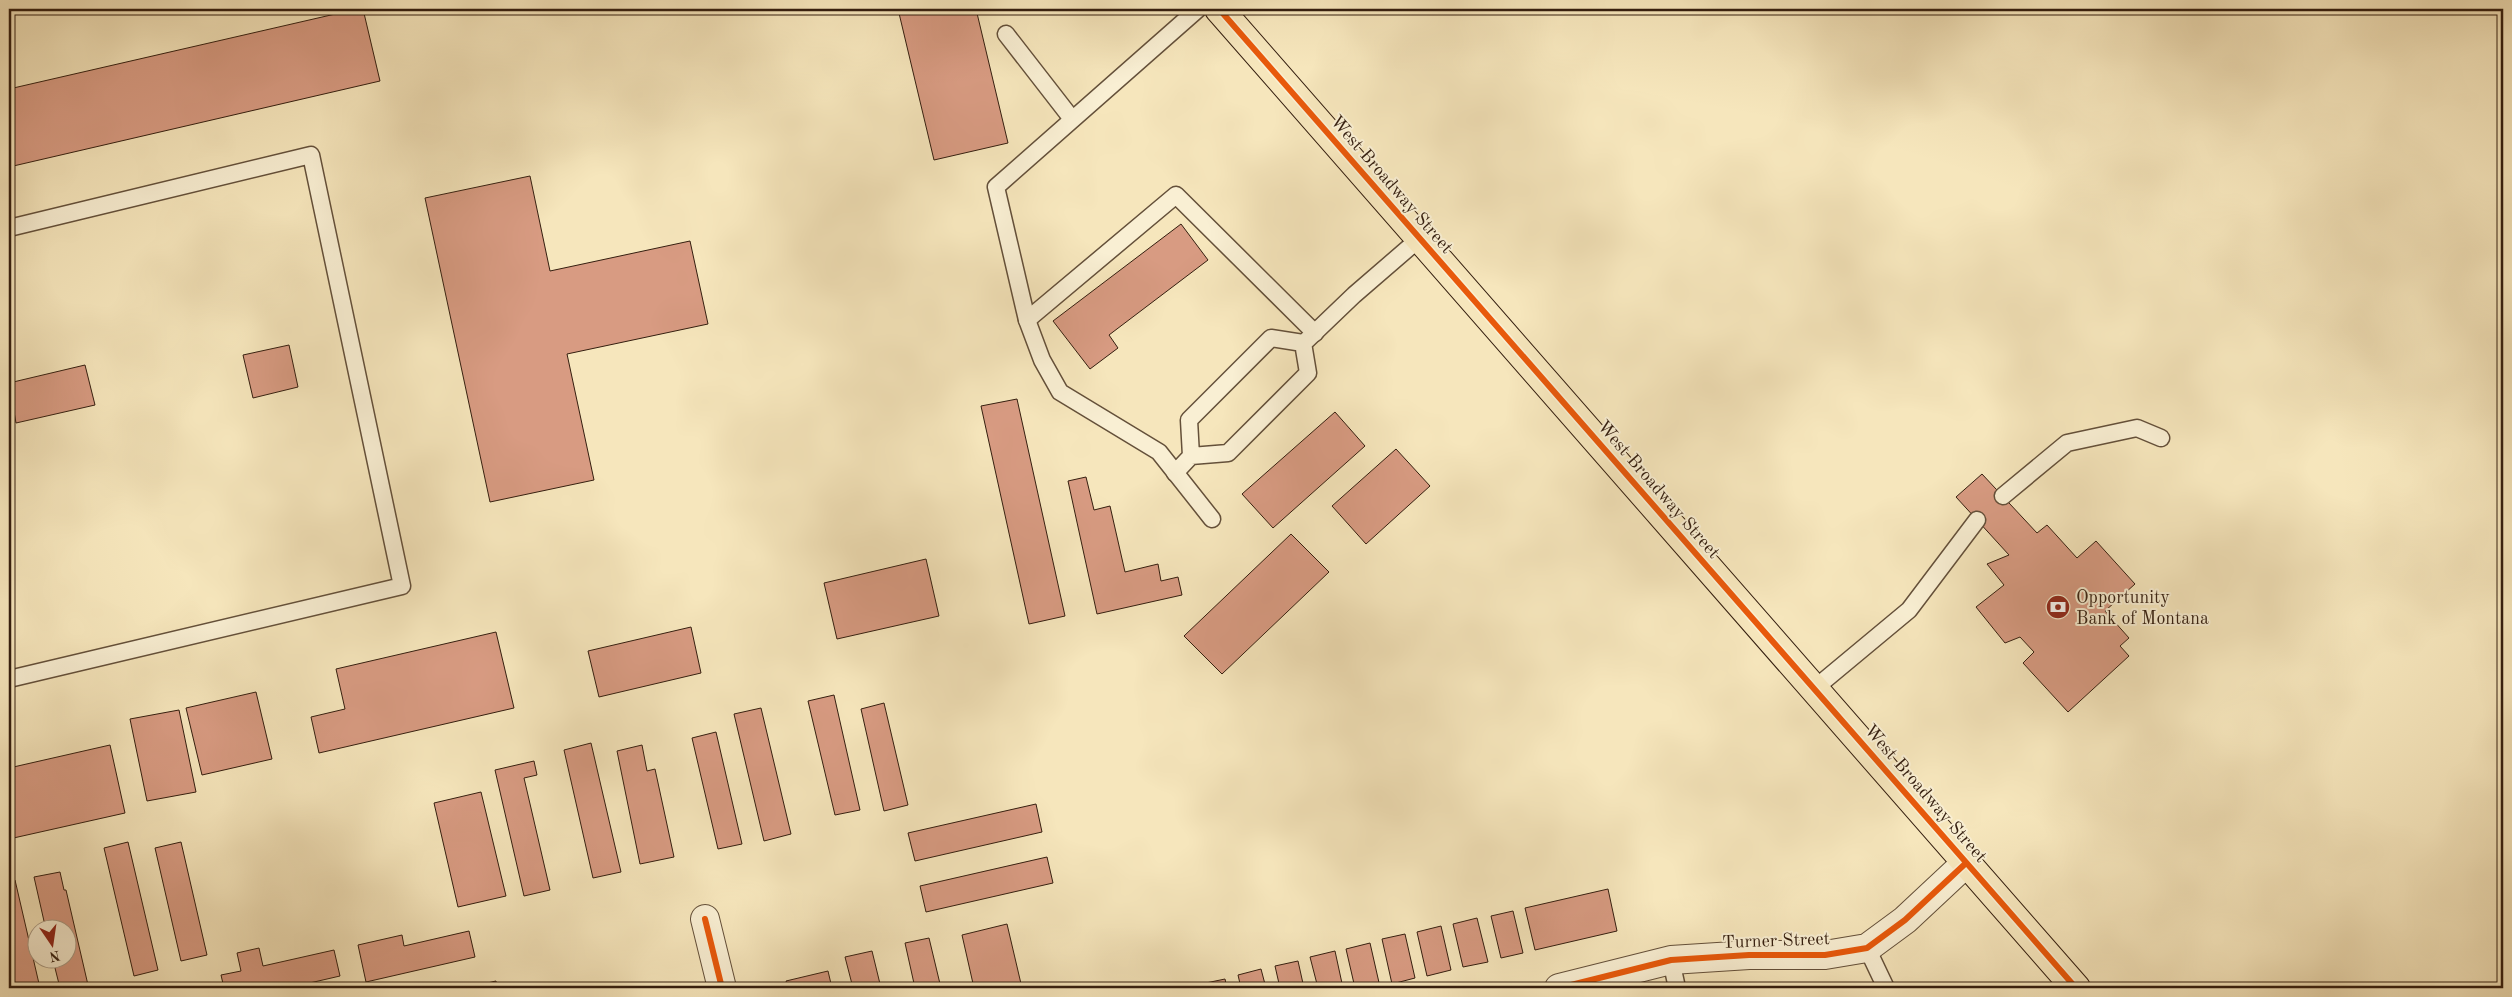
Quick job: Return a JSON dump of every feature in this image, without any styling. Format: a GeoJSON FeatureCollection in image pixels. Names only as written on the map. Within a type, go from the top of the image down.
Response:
{"type":"FeatureCollection","features":[{"type":"Feature","properties":{"kind":"main road","name":"West Broadway Street"},"geometry":{"type":"LineString","coordinates":[[1216,10],[1420,238],[2076,988]]}},
{"type":"Feature","properties":{"kind":"street","name":"Turner Street"},"geometry":{"type":"LineString","coordinates":[[1559,988],[1671,960],[1749,955],[1825,955],[1867,948],[1905,920],[1966,862]]}},
{"type":"Feature","properties":{"kind":"street"},"geometry":{"type":"LineString","coordinates":[[706,920],[722,988]]}},
{"type":"Feature","properties":{"kind":"lane"},"geometry":{"type":"LineString","coordinates":[[1212,520],[1158,452],[1060,392],[1042,360],[1027,320],[996,187],[1072,119],[1216,10]]}},
{"type":"Feature","properties":{"kind":"lane"},"geometry":{"type":"LineString","coordinates":[[1006,34],[1072,119]]}},
{"type":"Feature","properties":{"kind":"lane"},"geometry":{"type":"LineString","coordinates":[[9,228],[311,155],[402,586],[9,679]]}},
{"type":"Feature","properties":{"kind":"lane"},"geometry":{"type":"LineString","coordinates":[[1027,320],[1176,195],[1309,338],[1308,373],[1228,453],[1191,456],[1175,473]]}},
{"type":"Feature","properties":{"kind":"lane"},"geometry":{"type":"LineString","coordinates":[[1191,456],[1190,420],[1271,338],[1309,338],[1354,295],[1420,238]]}},
{"type":"Feature","properties":{"kind":"lane"},"geometry":{"type":"LineString","coordinates":[[2003,496],[2067,444],[2137,428],[2160,438]]}},
{"type":"Feature","properties":{"kind":"lane"},"geometry":{"type":"LineString","coordinates":[[1814,689],[1909,610],[1977,520]]}},
{"type":"Feature","properties":{"kind":"lane"},"geometry":{"type":"LineString","coordinates":[[1867,948],[1886,988]]}},
{"type":"Feature","properties":{"kind":"lane"},"geometry":{"type":"LineString","coordinates":[[1671,960],[1677,988]]}},
{"type":"Feature","properties":{"kind":"building"},"geometry":{"type":"Polygon","coordinates":[[[363,9],[380,81],[9,167],[9,89],[363,9]]]}},
{"type":"Feature","properties":{"kind":"building"},"geometry":{"type":"Polygon","coordinates":[[[898,9],[976,9],[1008,143],[934,160],[898,9]]]}},
{"type":"Feature","properties":{"kind":"building"},"geometry":{"type":"Polygon","coordinates":[[[530,176],[550,271],[690,241],[708,324],[567,354],[594,480],[490,502],[425,198],[530,176]]]}},
{"type":"Feature","properties":{"kind":"building"},"geometry":{"type":"Polygon","coordinates":[[[1181,224],[1208,260],[1109,335],[1118,348],[1090,369],[1053,321],[1181,224]]]}},
{"type":"Feature","properties":{"kind":"building"},"geometry":{"type":"Polygon","coordinates":[[[289,345],[298,387],[253,398],[243,355],[289,345]]]}},
{"type":"Feature","properties":{"kind":"building"},"geometry":{"type":"Polygon","coordinates":[[[85,365],[95,405],[16,423],[9,383],[85,365]]]}},
{"type":"Feature","properties":{"kind":"building"},"geometry":{"type":"Polygon","coordinates":[[[1017,399],[1065,616],[1029,624],[981,406],[1017,399]]]}},
{"type":"Feature","properties":{"kind":"building"},"geometry":{"type":"Polygon","coordinates":[[[1335,412],[1365,446],[1273,528],[1242,494],[1335,412]]]}},
{"type":"Feature","properties":{"kind":"building"},"geometry":{"type":"Polygon","coordinates":[[[1396,449],[1430,486],[1366,544],[1332,506],[1396,449]]]}},
{"type":"Feature","properties":{"kind":"building"},"geometry":{"type":"Polygon","coordinates":[[[1982,474],[2037,533],[2047,525],[2077,558],[2096,541],[2135,584],[2105,611],[2129,638],[2120,646],[2129,656],[2068,712],[2023,663],[2034,652],[2020,637],[2005,643],[1976,607],[2004,585],[1987,564],[2009,555],[1956,497],[1982,474]]]}},
{"type":"Feature","properties":{"kind":"building"},"geometry":{"type":"Polygon","coordinates":[[[1086,477],[1094,510],[1110,506],[1125,572],[1158,564],[1161,581],[1178,577],[1182,595],[1097,614],[1068,481],[1086,477]]]}},
{"type":"Feature","properties":{"kind":"building"},"geometry":{"type":"Polygon","coordinates":[[[1291,534],[1329,572],[1222,674],[1184,636],[1291,534]]]}},
{"type":"Feature","properties":{"kind":"building"},"geometry":{"type":"Polygon","coordinates":[[[926,559],[939,616],[837,639],[824,583],[926,559]]]}},
{"type":"Feature","properties":{"kind":"building"},"geometry":{"type":"Polygon","coordinates":[[[691,627],[701,673],[599,697],[588,651],[691,627]]]}},
{"type":"Feature","properties":{"kind":"building"},"geometry":{"type":"Polygon","coordinates":[[[496,632],[514,708],[319,753],[311,717],[345,709],[336,669],[496,632]]]}},
{"type":"Feature","properties":{"kind":"building"},"geometry":{"type":"Polygon","coordinates":[[[256,692],[272,759],[202,775],[186,708],[256,692]]]}},
{"type":"Feature","properties":{"kind":"building"},"geometry":{"type":"Polygon","coordinates":[[[834,695],[860,810],[835,815],[808,701],[834,695]]]}},
{"type":"Feature","properties":{"kind":"building"},"geometry":{"type":"Polygon","coordinates":[[[884,703],[908,805],[884,811],[861,709],[884,703]]]}},
{"type":"Feature","properties":{"kind":"building"},"geometry":{"type":"Polygon","coordinates":[[[761,708],[791,834],[764,841],[734,714],[761,708]]]}},
{"type":"Feature","properties":{"kind":"building"},"geometry":{"type":"Polygon","coordinates":[[[179,710],[196,792],[147,801],[130,719],[179,710]]]}},
{"type":"Feature","properties":{"kind":"building"},"geometry":{"type":"Polygon","coordinates":[[[716,732],[742,844],[718,849],[692,738],[716,732]]]}},
{"type":"Feature","properties":{"kind":"building"},"geometry":{"type":"Polygon","coordinates":[[[591,743],[621,872],[593,878],[564,750],[591,743]]]}},
{"type":"Feature","properties":{"kind":"building"},"geometry":{"type":"Polygon","coordinates":[[[110,745],[125,813],[9,839],[9,768],[110,745]]]}},
{"type":"Feature","properties":{"kind":"building"},"geometry":{"type":"Polygon","coordinates":[[[642,745],[647,771],[655,769],[674,857],[640,864],[617,751],[642,745]]]}},
{"type":"Feature","properties":{"kind":"building"},"geometry":{"type":"Polygon","coordinates":[[[534,761],[537,775],[524,778],[550,890],[524,896],[495,770],[534,761]]]}},
{"type":"Feature","properties":{"kind":"building"},"geometry":{"type":"Polygon","coordinates":[[[481,792],[506,896],[458,907],[434,803],[481,792]]]}},
{"type":"Feature","properties":{"kind":"building"},"geometry":{"type":"Polygon","coordinates":[[[1036,804],[1042,832],[915,861],[908,833],[1036,804]]]}},
{"type":"Feature","properties":{"kind":"building"},"geometry":{"type":"Polygon","coordinates":[[[128,842],[158,970],[134,976],[104,848],[128,842]]]}},
{"type":"Feature","properties":{"kind":"building"},"geometry":{"type":"Polygon","coordinates":[[[181,842],[207,955],[181,961],[155,848],[181,842]]]}},
{"type":"Feature","properties":{"kind":"building"},"geometry":{"type":"Polygon","coordinates":[[[1047,857],[1053,883],[926,912],[920,886],[1047,857]]]}},
{"type":"Feature","properties":{"kind":"building"},"geometry":{"type":"Polygon","coordinates":[[[60,872],[73,920],[44,920],[34,877],[60,872]]]}},
{"type":"Feature","properties":{"kind":"building"},"geometry":{"type":"Polygon","coordinates":[[[15,880],[28,936],[28,970],[36,970],[40,988],[9,988],[9,881],[15,880]]]}},
{"type":"Feature","properties":{"kind":"building"},"geometry":{"type":"Polygon","coordinates":[[[1608,889],[1617,931],[1535,950],[1525,908],[1608,889]]]}},
{"type":"Feature","properties":{"kind":"building"},"geometry":{"type":"Polygon","coordinates":[[[1513,911],[1523,953],[1501,958],[1491,916],[1513,911]]]}},
{"type":"Feature","properties":{"kind":"building"},"geometry":{"type":"Polygon","coordinates":[[[1477,918],[1488,962],[1463,967],[1453,924],[1477,918]]]}},
{"type":"Feature","properties":{"kind":"building"},"geometry":{"type":"Polygon","coordinates":[[[1007,924],[1022,988],[974,988],[962,935],[1007,924]]]}},
{"type":"Feature","properties":{"kind":"building"},"geometry":{"type":"Polygon","coordinates":[[[1441,926],[1451,970],[1427,976],[1417,932],[1441,926]]]}},
{"type":"Feature","properties":{"kind":"building"},"geometry":{"type":"Polygon","coordinates":[[[469,931],[475,957],[366,982],[358,945],[402,935],[404,946],[469,931]]]}},
{"type":"Feature","properties":{"kind":"building"},"geometry":{"type":"Polygon","coordinates":[[[1405,934],[1415,978],[1392,984],[1382,939],[1405,934]]]}},
{"type":"Feature","properties":{"kind":"building"},"geometry":{"type":"Polygon","coordinates":[[[929,938],[941,988],[915,988],[905,943],[929,938]]]}},
{"type":"Feature","properties":{"kind":"building"},"geometry":{"type":"Polygon","coordinates":[[[78,942],[88,985],[75,988],[60,988],[56,970],[78,970],[78,942]]]}},
{"type":"Feature","properties":{"kind":"building"},"geometry":{"type":"Polygon","coordinates":[[[1370,943],[1380,987],[1355,988],[1346,949],[1370,943]]]}},
{"type":"Feature","properties":{"kind":"building"},"geometry":{"type":"Polygon","coordinates":[[[259,948],[263,966],[334,950],[340,976],[288,988],[224,988],[221,975],[241,971],[237,953],[259,948]]]}},
{"type":"Feature","properties":{"kind":"building"},"geometry":{"type":"Polygon","coordinates":[[[872,951],[881,988],[853,988],[845,957],[872,951]]]}},
{"type":"Feature","properties":{"kind":"building"},"geometry":{"type":"Polygon","coordinates":[[[1335,951],[1343,988],[1318,988],[1310,957],[1335,951]]]}},
{"type":"Feature","properties":{"kind":"building"},"geometry":{"type":"Polygon","coordinates":[[[1298,961],[1304,988],[1280,988],[1275,966],[1298,961]]]}},
{"type":"Feature","properties":{"kind":"building"},"geometry":{"type":"Polygon","coordinates":[[[1261,969],[1266,988],[1241,988],[1238,975],[1261,969]]]}},
{"type":"Feature","properties":{"kind":"building"},"geometry":{"type":"Polygon","coordinates":[[[828,971],[832,988],[788,988],[786,981],[828,971]]]}},
{"type":"Feature","properties":{"kind":"building"},"geometry":{"type":"Polygon","coordinates":[[[1225,979],[1227,988],[1202,988],[1201,984],[1225,979]]]}},
{"type":"Feature","properties":{"kind":"building"},"geometry":{"type":"Polygon","coordinates":[[[496,981],[497,988],[465,988],[496,981]]]}},
{"type":"Feature","properties":{"kind":"cycle path"},"geometry":{"type":"LineString","coordinates":[[1219,9],[2076,988]]}},
{"type":"Feature","properties":{"kind":"cycle path"},"geometry":{"type":"LineString","coordinates":[[1559,988],[1671,960],[1749,955],[1825,955],[1867,948],[1905,920],[1966,863]]}},
{"type":"Feature","properties":{"kind":"cycle path"},"geometry":{"type":"LineString","coordinates":[[705,919],[722,988]]}},
{"type":"Feature","properties":{"kind":"place","name":"Opportunity Bank of Montana"},"geometry":{"type":"Point","coordinates":[2058,607]}}]}
